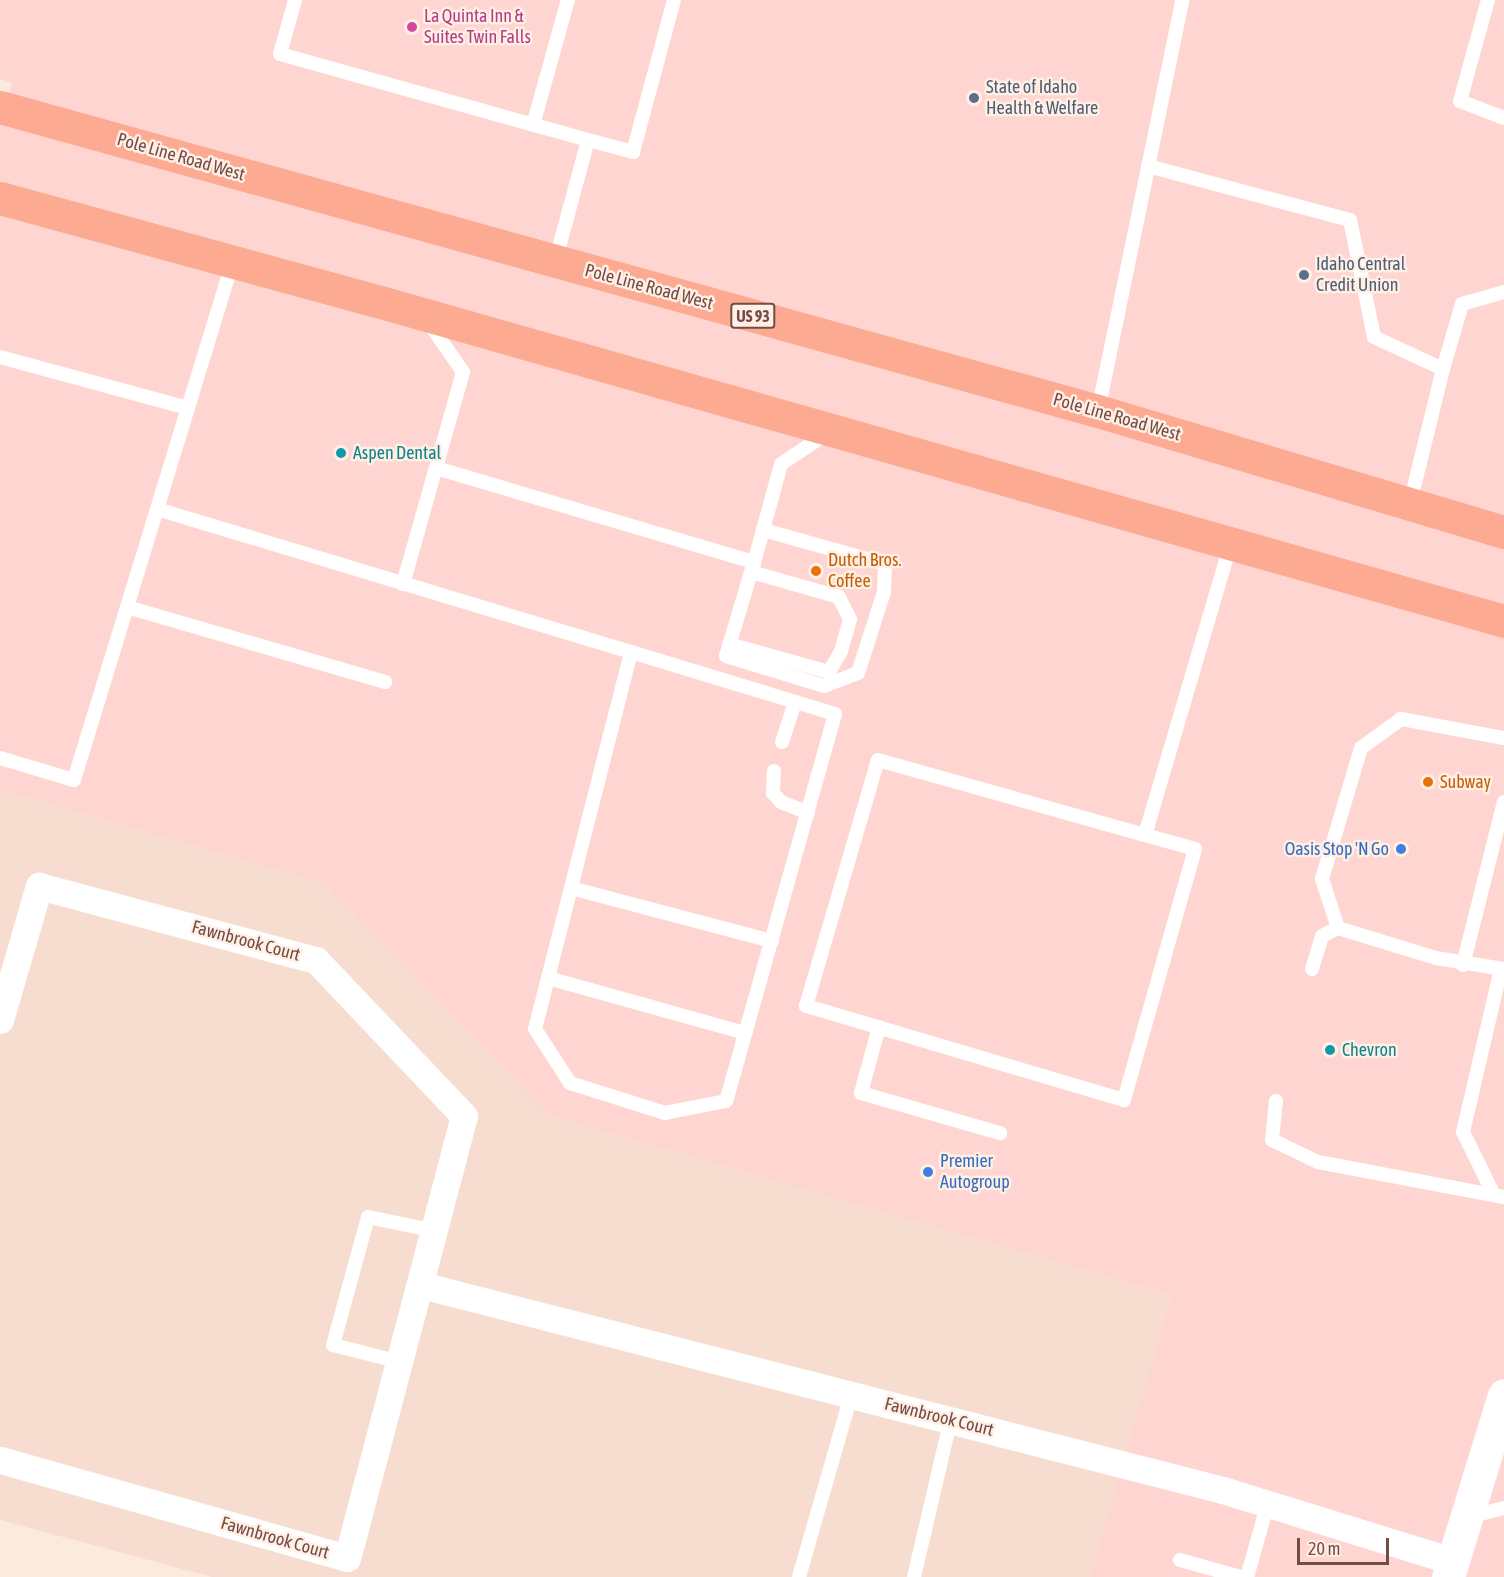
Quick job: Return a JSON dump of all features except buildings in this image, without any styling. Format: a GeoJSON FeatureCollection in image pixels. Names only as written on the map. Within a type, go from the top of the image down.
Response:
{"type":"FeatureCollection","features":[{"type":"Feature","properties":{"kind":"highway","name":"Pole Line Road West"},"geometry":{"type":"LineString","coordinates":[[0,107],[1098,411],[1504,532]]}},
{"type":"Feature","properties":{"kind":"highway"},"geometry":{"type":"LineString","coordinates":[[0,198],[833,429],[1231,541],[1504,621]]}},
{"type":"Feature","properties":{"kind":"street","name":"Fawnbrook Court"},"geometry":{"type":"LineString","coordinates":[[0,1020],[39,886],[316,960],[464,1116],[431,1230],[421,1285],[347,1558],[0,1460]]}},
{"type":"Feature","properties":{"kind":"street","name":"Fawnbrook Court"},"geometry":{"type":"LineString","coordinates":[[421,1285],[851,1396],[951,1419],[1268,1503],[1450,1569]]}},
{"type":"Feature","properties":{"kind":"street"},"geometry":{"type":"LineString","coordinates":[[1450,1569],[1466,1517],[1499,1433],[1504,1395]]}},
{"type":"Feature","properties":{"kind":"lane"},"geometry":{"type":"LineString","coordinates":[[295,0],[280,54],[633,152],[674,0]]}},
{"type":"Feature","properties":{"kind":"lane"},"geometry":{"type":"LineString","coordinates":[[533,125],[568,0]]}},
{"type":"Feature","properties":{"kind":"lane"},"geometry":{"type":"LineString","coordinates":[[1098,411],[1182,0]]}},
{"type":"Feature","properties":{"kind":"lane"},"geometry":{"type":"LineString","coordinates":[[1488,0],[1460,102],[1504,118]]}},
{"type":"Feature","properties":{"kind":"lane"},"geometry":{"type":"LineString","coordinates":[[555,261],[588,140]]}},
{"type":"Feature","properties":{"kind":"lane"},"geometry":{"type":"LineString","coordinates":[[1148,166],[1350,220],[1374,337],[1443,369]]}},
{"type":"Feature","properties":{"kind":"lane"},"geometry":{"type":"LineString","coordinates":[[0,758],[74,780],[233,261]]}},
{"type":"Feature","properties":{"kind":"lane"},"geometry":{"type":"LineString","coordinates":[[1410,503],[1443,369],[1462,304],[1504,292]]}},
{"type":"Feature","properties":{"kind":"lane"},"geometry":{"type":"LineString","coordinates":[[404,584],[463,372],[423,314]]}},
{"type":"Feature","properties":{"kind":"lane"},"geometry":{"type":"LineString","coordinates":[[0,357],[188,408]]}},
{"type":"Feature","properties":{"kind":"lane"},"geometry":{"type":"LineString","coordinates":[[720,679],[781,464],[833,429]]}},
{"type":"Feature","properties":{"kind":"lane"},"geometry":{"type":"LineString","coordinates":[[436,468],[752,567],[839,597],[850,619],[842,651],[830,672],[728,650]]}},
{"type":"Feature","properties":{"kind":"lane"},"geometry":{"type":"LineString","coordinates":[[157,509],[404,584],[631,652],[795,702],[836,714],[726,1101],[665,1113],[570,1083],[535,1029],[631,652]]}},
{"type":"Feature","properties":{"kind":"lane"},"geometry":{"type":"LineString","coordinates":[[728,650],[824,686],[858,673],[884,592],[885,564],[763,530]]}},
{"type":"Feature","properties":{"kind":"lane"},"geometry":{"type":"LineString","coordinates":[[1145,835],[1231,541]]}},
{"type":"Feature","properties":{"kind":"lane"},"geometry":{"type":"LineString","coordinates":[[126,607],[386,682]]}},
{"type":"Feature","properties":{"kind":"lane"},"geometry":{"type":"LineString","coordinates":[[782,742],[795,702]]}},
{"type":"Feature","properties":{"kind":"lane"},"geometry":{"type":"LineString","coordinates":[[1338,928],[1322,879],[1361,748],[1401,719],[1504,738]]}},
{"type":"Feature","properties":{"kind":"lane"},"geometry":{"type":"LineString","coordinates":[[878,760],[1145,835],[1195,849],[1124,1100],[806,1006],[878,760]]}},
{"type":"Feature","properties":{"kind":"lane"},"geometry":{"type":"LineString","coordinates":[[774,771],[773,793],[777,798],[808,813]]}},
{"type":"Feature","properties":{"kind":"lane"},"geometry":{"type":"LineString","coordinates":[[1463,965],[1504,802]]}},
{"type":"Feature","properties":{"kind":"lane"},"geometry":{"type":"LineString","coordinates":[[571,888],[772,941]]}},
{"type":"Feature","properties":{"kind":"lane"},"geometry":{"type":"LineString","coordinates":[[1312,969],[1322,936],[1338,928],[1463,965],[1503,969],[1463,1132],[1499,1196]]}},
{"type":"Feature","properties":{"kind":"lane"},"geometry":{"type":"LineString","coordinates":[[548,978],[745,1033]]}},
{"type":"Feature","properties":{"kind":"lane"},"geometry":{"type":"LineString","coordinates":[[879,1027],[861,1094],[1000,1133]]}},
{"type":"Feature","properties":{"kind":"lane"},"geometry":{"type":"LineString","coordinates":[[1276,1101],[1272,1140],[1318,1162],[1499,1196]]}},
{"type":"Feature","properties":{"kind":"lane"},"geometry":{"type":"LineString","coordinates":[[400,1362],[333,1345],[368,1217],[431,1230]]}},
{"type":"Feature","properties":{"kind":"lane"},"geometry":{"type":"LineString","coordinates":[[799,1577],[851,1396]]}},
{"type":"Feature","properties":{"kind":"lane"},"geometry":{"type":"LineString","coordinates":[[914,1577],[951,1419]]}},
{"type":"Feature","properties":{"kind":"lane"},"geometry":{"type":"LineString","coordinates":[[1247,1577],[1268,1503]]}},
{"type":"Feature","properties":{"kind":"lane"},"geometry":{"type":"LineString","coordinates":[[1466,1517],[1504,1508]]}},
{"type":"Feature","properties":{"kind":"lane"},"geometry":{"type":"LineString","coordinates":[[1180,1560],[1241,1577]]}},
{"type":"Feature","properties":{"kind":"shaded area"},"geometry":{"type":"Polygon","coordinates":[[[0,0],[1504,0],[1504,1577],[1090,1577],[1172,1295],[547,1115],[322,883],[0,790],[0,126],[12,83],[0,79],[0,0]]]}},
{"type":"Feature","properties":{"kind":"shaded area"},"geometry":{"type":"Polygon","coordinates":[[[0,790],[322,883],[547,1115],[1173,1295],[1090,1577],[212,1577],[0,1520],[0,790]]]}},
{"type":"Feature","properties":{"kind":"place","name":"La Quinta Inn & Suites Twin Falls"},"geometry":{"type":"Point","coordinates":[412,27]}},
{"type":"Feature","properties":{"kind":"place","name":"State of Idaho Health & Welfare"},"geometry":{"type":"Point","coordinates":[974,98]}},
{"type":"Feature","properties":{"kind":"place","name":"Idaho Central Credit Union"},"geometry":{"type":"Point","coordinates":[1304,275]}},
{"type":"Feature","properties":{"kind":"place","name":"Aspen Dental"},"geometry":{"type":"Point","coordinates":[341,453]}},
{"type":"Feature","properties":{"kind":"place","name":"Dutch Bros. Coffee"},"geometry":{"type":"Point","coordinates":[816,571]}},
{"type":"Feature","properties":{"kind":"place","name":"Subway"},"geometry":{"type":"Point","coordinates":[1428,782]}},
{"type":"Feature","properties":{"kind":"place","name":"Oasis Stop 'N Go"},"geometry":{"type":"Point","coordinates":[1401,849]}},
{"type":"Feature","properties":{"kind":"place","name":"Chevron"},"geometry":{"type":"Point","coordinates":[1330,1050]}},
{"type":"Feature","properties":{"kind":"place","name":"Premier Autogroup"},"geometry":{"type":"Point","coordinates":[928,1172]}}]}
